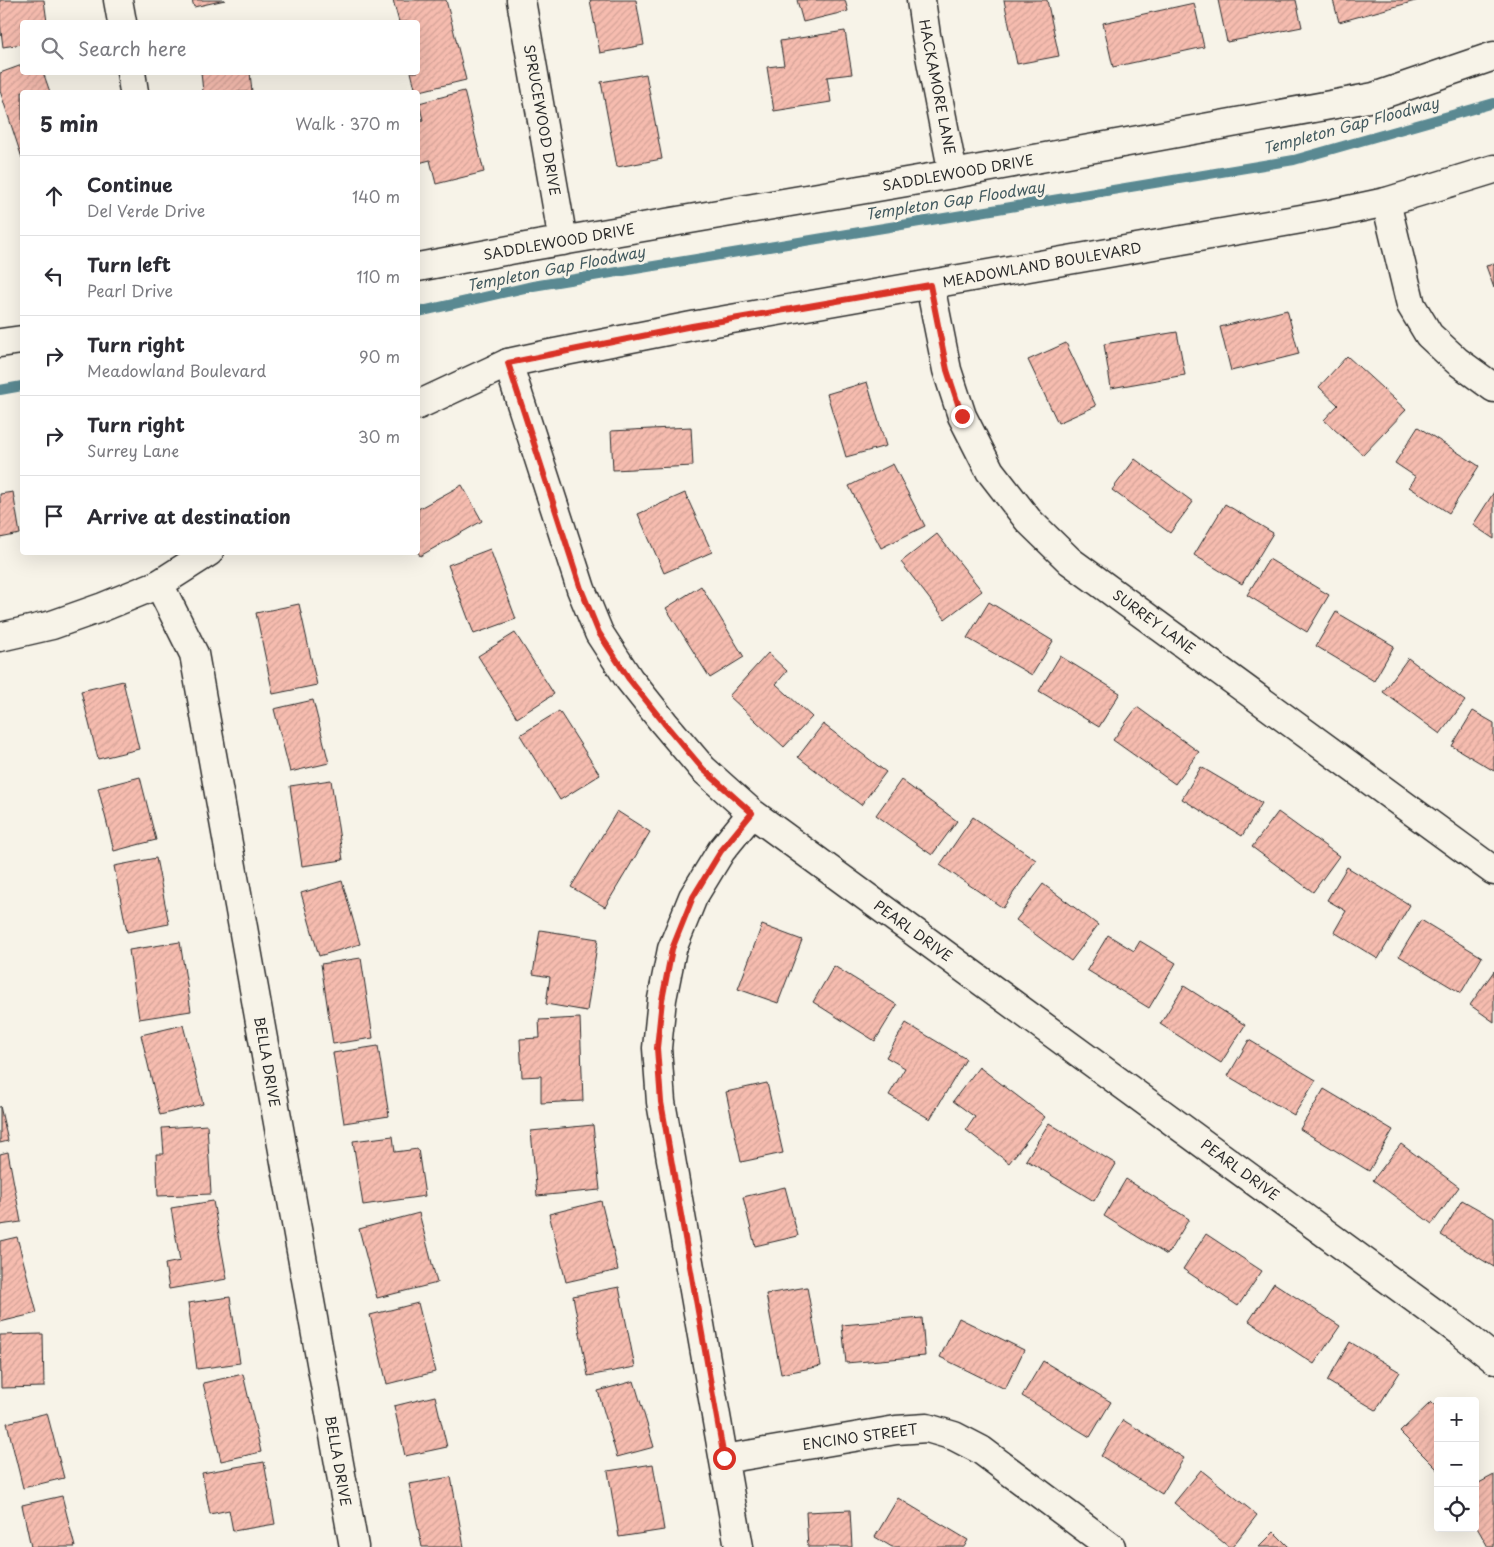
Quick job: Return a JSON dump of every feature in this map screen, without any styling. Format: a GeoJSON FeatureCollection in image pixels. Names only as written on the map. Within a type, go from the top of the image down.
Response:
{"type":"FeatureCollection","features":[{"type":"Feature","properties":{"kind":"street"},"geometry":{"type":"LineString","coordinates":[[118,0],[122,20]]}},
{"type":"Feature","properties":{"kind":"street","name":"SPRUCEWOOD DRIVE"},"geometry":{"type":"LineString","coordinates":[[521,0],[563,241]]}},
{"type":"Feature","properties":{"kind":"street","name":"HACKAMORE LANE"},"geometry":{"type":"LineString","coordinates":[[921,0],[953,174]]}},
{"type":"Feature","properties":{"kind":"street","name":"SADDLEWOOD DRIVE"},"geometry":{"type":"LineString","coordinates":[[420,267],[953,174],[1374,97],[1494,56]]}},
{"type":"Feature","properties":{"kind":"street"},"geometry":{"type":"LineString","coordinates":[[131,75],[134,90]]}},
{"type":"Feature","properties":{"kind":"street","name":"MEADOWLAND BOULEVARD"},"geometry":{"type":"LineString","coordinates":[[420,404],[508,363],[692,326],[1330,214],[1386,202],[1494,169]]}},
{"type":"Feature","properties":{"kind":"street"},"geometry":{"type":"LineString","coordinates":[[1386,202],[1411,305],[1429,335],[1457,361],[1494,388]]}},
{"type":"Feature","properties":{"kind":"street","name":"SURREY LANE"},"geometry":{"type":"LineString","coordinates":[[930,285],[947,370],[962,416],[990,471],[1028,520],[1070,560],[1494,871]]}},
{"type":"Feature","properties":{"kind":"street"},"geometry":{"type":"LineString","coordinates":[[0,344],[20,340]]}},
{"type":"Feature","properties":{"kind":"street","name":"PEARL DRIVE"},"geometry":{"type":"LineString","coordinates":[[508,363],[581,589],[599,633],[629,679],[703,769],[752,813],[1463,1334],[1494,1359]]}},
{"type":"Feature","properties":{"kind":"street"},"geometry":{"type":"LineString","coordinates":[[0,637],[52,625],[103,607],[159,584],[204,555]]}},
{"type":"Feature","properties":{"kind":"street","name":"BELLA DRIVE"},"geometry":{"type":"LineString","coordinates":[[159,584],[194,654],[354,1547]]}},
{"type":"Feature","properties":{"kind":"street"},"geometry":{"type":"LineString","coordinates":[[739,1547],[661,1102],[657,1048],[662,1000],[672,949],[693,897],[721,851],[752,813]]}},
{"type":"Feature","properties":{"kind":"street","name":"ENCINO STREET"},"geometry":{"type":"LineString","coordinates":[[724,1458],[896,1430],[927,1428],[954,1436],[981,1450],[1111,1547]]}},
{"type":"Feature","properties":{"kind":"building"},"geometry":{"type":"Polygon","coordinates":[[[0,0],[44,0],[47,20],[20,20],[20,44],[3,47],[0,0]]]}},
{"type":"Feature","properties":{"kind":"building"},"geometry":{"type":"Polygon","coordinates":[[[192,0],[225,0],[194,7],[192,0]]]}},
{"type":"Feature","properties":{"kind":"building"},"geometry":{"type":"Polygon","coordinates":[[[393,0],[446,0],[466,80],[420,91],[416,90],[412,75],[420,75],[420,20],[398,20],[393,0]]]}},
{"type":"Feature","properties":{"kind":"building"},"geometry":{"type":"Polygon","coordinates":[[[590,0],[636,0],[644,45],[600,53],[590,0]]]}},
{"type":"Feature","properties":{"kind":"building"},"geometry":{"type":"Polygon","coordinates":[[[797,0],[845,0],[848,11],[803,22],[797,0]]]}},
{"type":"Feature","properties":{"kind":"building"},"geometry":{"type":"Polygon","coordinates":[[[1004,0],[1047,0],[1059,56],[1017,64],[1004,0]]]}},
{"type":"Feature","properties":{"kind":"building"},"geometry":{"type":"Polygon","coordinates":[[[1218,0],[1296,0],[1302,27],[1227,42],[1218,0]]]}},
{"type":"Feature","properties":{"kind":"building"},"geometry":{"type":"Polygon","coordinates":[[[1333,0],[1419,0],[1339,22],[1333,0]]]}},
{"type":"Feature","properties":{"kind":"building"},"geometry":{"type":"Polygon","coordinates":[[[1194,3],[1204,47],[1113,67],[1103,23],[1194,3]]]}},
{"type":"Feature","properties":{"kind":"building"},"geometry":{"type":"Polygon","coordinates":[[[845,31],[852,74],[827,77],[831,102],[774,111],[767,67],[784,65],[780,41],[845,31]]]}},
{"type":"Feature","properties":{"kind":"building"},"geometry":{"type":"Polygon","coordinates":[[[20,66],[20,75],[44,75],[49,90],[20,90],[20,152],[0,91],[0,73],[20,66]]]}},
{"type":"Feature","properties":{"kind":"building"},"geometry":{"type":"Polygon","coordinates":[[[646,74],[662,159],[617,167],[601,82],[646,74]]]}},
{"type":"Feature","properties":{"kind":"building"},"geometry":{"type":"Polygon","coordinates":[[[201,75],[250,75],[252,90],[203,90],[201,75]]]}},
{"type":"Feature","properties":{"kind":"building"},"geometry":{"type":"Polygon","coordinates":[[[464,91],[484,172],[436,184],[430,160],[420,163],[420,121],[423,120],[420,103],[464,91]]]}},
{"type":"Feature","properties":{"kind":"building"},"geometry":{"type":"Polygon","coordinates":[[[1494,264],[1494,288],[1486,266],[1494,264]]]}},
{"type":"Feature","properties":{"kind":"building"},"geometry":{"type":"Polygon","coordinates":[[[1287,310],[1299,354],[1231,371],[1220,327],[1287,310]]]}},
{"type":"Feature","properties":{"kind":"building"},"geometry":{"type":"Polygon","coordinates":[[[1177,332],[1185,375],[1111,388],[1104,344],[1177,332]]]}},
{"type":"Feature","properties":{"kind":"building"},"geometry":{"type":"Polygon","coordinates":[[[1066,343],[1096,406],[1058,423],[1028,360],[1066,343]]]}},
{"type":"Feature","properties":{"kind":"building"},"geometry":{"type":"Polygon","coordinates":[[[1347,356],[1406,410],[1363,455],[1324,420],[1338,405],[1319,387],[1347,356]]]}},
{"type":"Feature","properties":{"kind":"building"},"geometry":{"type":"Polygon","coordinates":[[[867,382],[886,446],[846,457],[827,394],[867,382]]]}},
{"type":"Feature","properties":{"kind":"building"},"geometry":{"type":"Polygon","coordinates":[[[691,427],[693,466],[613,470],[611,431],[691,427]]]}},
{"type":"Feature","properties":{"kind":"building"},"geometry":{"type":"Polygon","coordinates":[[[1418,427],[1479,466],[1449,513],[1409,487],[1416,477],[1395,463],[1418,427]]]}},
{"type":"Feature","properties":{"kind":"building"},"geometry":{"type":"Polygon","coordinates":[[[1135,459],[1193,502],[1170,533],[1112,490],[1135,459]]]}},
{"type":"Feature","properties":{"kind":"building"},"geometry":{"type":"Polygon","coordinates":[[[893,464],[925,526],[881,548],[849,486],[893,464]]]}},
{"type":"Feature","properties":{"kind":"building"},"geometry":{"type":"Polygon","coordinates":[[[462,485],[482,521],[420,556],[420,508],[462,485]]]}},
{"type":"Feature","properties":{"kind":"building"},"geometry":{"type":"Polygon","coordinates":[[[13,492],[20,534],[0,538],[0,494],[13,492]]]}},
{"type":"Feature","properties":{"kind":"building"},"geometry":{"type":"Polygon","coordinates":[[[1494,492],[1494,539],[1473,525],[1494,492]]]}},
{"type":"Feature","properties":{"kind":"building"},"geometry":{"type":"Polygon","coordinates":[[[685,493],[712,552],[664,573],[638,514],[685,493]]]}},
{"type":"Feature","properties":{"kind":"building"},"geometry":{"type":"Polygon","coordinates":[[[1225,504],[1273,533],[1242,584],[1194,555],[1225,504]]]}},
{"type":"Feature","properties":{"kind":"building"},"geometry":{"type":"Polygon","coordinates":[[[937,534],[982,591],[945,619],[901,562],[937,534]]]}},
{"type":"Feature","properties":{"kind":"building"},"geometry":{"type":"Polygon","coordinates":[[[490,549],[516,619],[474,634],[448,565],[490,549]]]}},
{"type":"Feature","properties":{"kind":"building"},"geometry":{"type":"Polygon","coordinates":[[[1269,559],[1329,595],[1307,632],[1247,595],[1269,559]]]}},
{"type":"Feature","properties":{"kind":"building"},"geometry":{"type":"Polygon","coordinates":[[[701,586],[744,657],[710,678],[666,608],[701,586]]]}},
{"type":"Feature","properties":{"kind":"building"},"geometry":{"type":"Polygon","coordinates":[[[989,602],[1053,641],[1032,675],[967,638],[989,602]]]}},
{"type":"Feature","properties":{"kind":"building"},"geometry":{"type":"Polygon","coordinates":[[[299,604],[317,685],[273,694],[256,613],[299,604]]]}},
{"type":"Feature","properties":{"kind":"building"},"geometry":{"type":"Polygon","coordinates":[[[1336,612],[1394,646],[1374,681],[1316,646],[1336,612]]]}},
{"type":"Feature","properties":{"kind":"building"},"geometry":{"type":"Polygon","coordinates":[[[515,633],[554,694],[517,718],[478,656],[515,633]]]}},
{"type":"Feature","properties":{"kind":"building"},"geometry":{"type":"Polygon","coordinates":[[[768,653],[787,671],[776,684],[812,717],[784,747],[729,696],[768,653]]]}},
{"type":"Feature","properties":{"kind":"building"},"geometry":{"type":"Polygon","coordinates":[[[1060,656],[1120,693],[1099,727],[1039,691],[1060,656]]]}},
{"type":"Feature","properties":{"kind":"building"},"geometry":{"type":"Polygon","coordinates":[[[1408,658],[1465,701],[1440,734],[1383,692],[1408,658]]]}},
{"type":"Feature","properties":{"kind":"building"},"geometry":{"type":"Polygon","coordinates":[[[123,681],[139,749],[98,759],[81,691],[123,681]]]}},
{"type":"Feature","properties":{"kind":"building"},"geometry":{"type":"Polygon","coordinates":[[[313,700],[329,763],[290,772],[274,709],[313,700]]]}},
{"type":"Feature","properties":{"kind":"building"},"geometry":{"type":"Polygon","coordinates":[[[1137,707],[1199,752],[1175,784],[1113,740],[1137,707]]]}},
{"type":"Feature","properties":{"kind":"building"},"geometry":{"type":"Polygon","coordinates":[[[559,711],[600,775],[560,800],[520,735],[559,711]]]}},
{"type":"Feature","properties":{"kind":"building"},"geometry":{"type":"Polygon","coordinates":[[[1473,711],[1494,723],[1494,771],[1452,746],[1473,711]]]}},
{"type":"Feature","properties":{"kind":"building"},"geometry":{"type":"Polygon","coordinates":[[[823,724],[886,772],[861,805],[798,757],[823,724]]]}},
{"type":"Feature","properties":{"kind":"building"},"geometry":{"type":"Polygon","coordinates":[[[1201,767],[1262,803],[1242,836],[1182,799],[1201,767]]]}},
{"type":"Feature","properties":{"kind":"building"},"geometry":{"type":"Polygon","coordinates":[[[140,777],[156,840],[114,851],[98,788],[140,777]]]}},
{"type":"Feature","properties":{"kind":"building"},"geometry":{"type":"Polygon","coordinates":[[[331,780],[343,860],[302,866],[290,786],[331,780]]]}},
{"type":"Feature","properties":{"kind":"building"},"geometry":{"type":"Polygon","coordinates":[[[901,780],[957,821],[932,855],[876,815],[901,780]]]}},
{"type":"Feature","properties":{"kind":"building"},"geometry":{"type":"Polygon","coordinates":[[[617,811],[650,832],[605,907],[571,887],[617,811]]]}},
{"type":"Feature","properties":{"kind":"building"},"geometry":{"type":"Polygon","coordinates":[[[1278,812],[1339,856],[1313,892],[1252,847],[1278,812]]]}},
{"type":"Feature","properties":{"kind":"building"},"geometry":{"type":"Polygon","coordinates":[[[973,817],[1036,860],[1003,908],[940,865],[973,817]]]}},
{"type":"Feature","properties":{"kind":"building"},"geometry":{"type":"Polygon","coordinates":[[[156,858],[169,924],[127,932],[114,866],[156,858]]]}},
{"type":"Feature","properties":{"kind":"building"},"geometry":{"type":"Polygon","coordinates":[[[1347,867],[1410,905],[1378,959],[1334,932],[1346,911],[1327,900],[1347,867]]]}},
{"type":"Feature","properties":{"kind":"building"},"geometry":{"type":"Polygon","coordinates":[[[342,881],[360,944],[319,956],[301,893],[342,881]]]}},
{"type":"Feature","properties":{"kind":"building"},"geometry":{"type":"Polygon","coordinates":[[[1043,884],[1098,925],[1071,961],[1016,920],[1043,884]]]}},
{"type":"Feature","properties":{"kind":"building"},"geometry":{"type":"Polygon","coordinates":[[[1421,920],[1482,957],[1461,993],[1399,956],[1421,920]]]}},
{"type":"Feature","properties":{"kind":"building"},"geometry":{"type":"Polygon","coordinates":[[[762,925],[802,940],[778,1003],[738,989],[762,925]]]}},
{"type":"Feature","properties":{"kind":"building"},"geometry":{"type":"Polygon","coordinates":[[[540,930],[598,939],[587,1011],[546,1004],[550,977],[533,974],[540,930]]]}},
{"type":"Feature","properties":{"kind":"building"},"geometry":{"type":"Polygon","coordinates":[[[1108,935],[1134,951],[1140,941],[1176,963],[1149,1008],[1087,970],[1108,935]]]}},
{"type":"Feature","properties":{"kind":"building"},"geometry":{"type":"Polygon","coordinates":[[[180,942],[191,1011],[139,1019],[129,950],[180,942]]]}},
{"type":"Feature","properties":{"kind":"building"},"geometry":{"type":"Polygon","coordinates":[[[361,958],[373,1038],[333,1044],[321,964],[361,958]]]}},
{"type":"Feature","properties":{"kind":"building"},"geometry":{"type":"Polygon","coordinates":[[[834,966],[897,1005],[875,1041],[813,1002],[834,966]]]}},
{"type":"Feature","properties":{"kind":"building"},"geometry":{"type":"Polygon","coordinates":[[[1494,971],[1494,1022],[1470,1005],[1494,971]]]}},
{"type":"Feature","properties":{"kind":"building"},"geometry":{"type":"Polygon","coordinates":[[[1184,986],[1245,1025],[1221,1063],[1160,1024],[1184,986]]]}},
{"type":"Feature","properties":{"kind":"building"},"geometry":{"type":"Polygon","coordinates":[[[580,1018],[583,1101],[541,1103],[541,1076],[522,1077],[520,1039],[540,1038],[539,1020],[580,1018]]]}},
{"type":"Feature","properties":{"kind":"building"},"geometry":{"type":"Polygon","coordinates":[[[906,1023],[966,1059],[930,1119],[889,1095],[905,1068],[886,1057],[906,1023]]]}},
{"type":"Feature","properties":{"kind":"building"},"geometry":{"type":"Polygon","coordinates":[[[183,1025],[203,1104],[160,1115],[141,1035],[183,1025]]]}},
{"type":"Feature","properties":{"kind":"building"},"geometry":{"type":"Polygon","coordinates":[[[1249,1040],[1316,1080],[1294,1115],[1228,1076],[1249,1040]]]}},
{"type":"Feature","properties":{"kind":"building"},"geometry":{"type":"Polygon","coordinates":[[[378,1046],[389,1116],[344,1123],[333,1053],[378,1046]]]}},
{"type":"Feature","properties":{"kind":"building"},"geometry":{"type":"Polygon","coordinates":[[[979,1067],[1045,1117],[1009,1163],[966,1130],[975,1117],[953,1101],[979,1067]]]}},
{"type":"Feature","properties":{"kind":"building"},"geometry":{"type":"Polygon","coordinates":[[[767,1083],[783,1153],[741,1162],[726,1092],[767,1083]]]}},
{"type":"Feature","properties":{"kind":"building"},"geometry":{"type":"Polygon","coordinates":[[[1324,1089],[1393,1130],[1369,1171],[1300,1129],[1324,1089]]]}},
{"type":"Feature","properties":{"kind":"building"},"geometry":{"type":"Polygon","coordinates":[[[0,1106],[8,1141],[0,1143],[0,1106]]]}},
{"type":"Feature","properties":{"kind":"building"},"geometry":{"type":"Polygon","coordinates":[[[1049,1123],[1116,1164],[1094,1201],[1026,1160],[1049,1123]]]}},
{"type":"Feature","properties":{"kind":"building"},"geometry":{"type":"Polygon","coordinates":[[[207,1125],[211,1194],[158,1196],[156,1154],[164,1154],[162,1128],[207,1125]]]}},
{"type":"Feature","properties":{"kind":"building"},"geometry":{"type":"Polygon","coordinates":[[[593,1125],[600,1190],[537,1196],[531,1131],[593,1125]]]}},
{"type":"Feature","properties":{"kind":"building"},"geometry":{"type":"Polygon","coordinates":[[[393,1136],[395,1152],[418,1149],[425,1196],[363,1205],[353,1141],[393,1136]]]}},
{"type":"Feature","properties":{"kind":"building"},"geometry":{"type":"Polygon","coordinates":[[[1401,1144],[1459,1187],[1432,1224],[1373,1180],[1401,1144]]]}},
{"type":"Feature","properties":{"kind":"building"},"geometry":{"type":"Polygon","coordinates":[[[8,1152],[21,1222],[0,1225],[0,1154],[8,1152]]]}},
{"type":"Feature","properties":{"kind":"building"},"geometry":{"type":"Polygon","coordinates":[[[1126,1179],[1189,1219],[1167,1255],[1104,1216],[1126,1179]]]}},
{"type":"Feature","properties":{"kind":"building"},"geometry":{"type":"Polygon","coordinates":[[[785,1187],[798,1236],[755,1246],[743,1197],[785,1187]]]}},
{"type":"Feature","properties":{"kind":"building"},"geometry":{"type":"Polygon","coordinates":[[[1462,1200],[1494,1218],[1494,1267],[1441,1235],[1462,1200]]]}},
{"type":"Feature","properties":{"kind":"building"},"geometry":{"type":"Polygon","coordinates":[[[213,1201],[227,1279],[169,1289],[165,1264],[180,1261],[171,1208],[213,1201]]]}},
{"type":"Feature","properties":{"kind":"building"},"geometry":{"type":"Polygon","coordinates":[[[601,1201],[618,1270],[566,1282],[549,1214],[601,1201]]]}},
{"type":"Feature","properties":{"kind":"building"},"geometry":{"type":"Polygon","coordinates":[[[419,1213],[437,1283],[377,1298],[359,1229],[419,1213]]]}},
{"type":"Feature","properties":{"kind":"building"},"geometry":{"type":"Polygon","coordinates":[[[1206,1234],[1262,1271],[1238,1306],[1183,1269],[1206,1234]]]}},
{"type":"Feature","properties":{"kind":"building"},"geometry":{"type":"Polygon","coordinates":[[[17,1237],[37,1313],[0,1322],[0,1241],[17,1237]]]}},
{"type":"Feature","properties":{"kind":"building"},"geometry":{"type":"Polygon","coordinates":[[[1274,1283],[1340,1326],[1314,1364],[1249,1321],[1274,1283]]]}},
{"type":"Feature","properties":{"kind":"building"},"geometry":{"type":"Polygon","coordinates":[[[619,1287],[635,1367],[588,1376],[573,1296],[619,1287]]]}},
{"type":"Feature","properties":{"kind":"building"},"geometry":{"type":"Polygon","coordinates":[[[807,1287],[821,1366],[781,1374],[766,1294],[807,1287]]]}},
{"type":"Feature","properties":{"kind":"building"},"geometry":{"type":"Polygon","coordinates":[[[230,1297],[240,1363],[197,1369],[188,1303],[230,1297]]]}},
{"type":"Feature","properties":{"kind":"building"},"geometry":{"type":"Polygon","coordinates":[[[418,1303],[435,1372],[387,1384],[370,1315],[418,1303]]]}},
{"type":"Feature","properties":{"kind":"building"},"geometry":{"type":"Polygon","coordinates":[[[922,1318],[925,1356],[846,1363],[842,1325],[922,1318]]]}},
{"type":"Feature","properties":{"kind":"building"},"geometry":{"type":"Polygon","coordinates":[[[959,1318],[1024,1350],[1005,1389],[940,1357],[959,1318]]]}},
{"type":"Feature","properties":{"kind":"building"},"geometry":{"type":"Polygon","coordinates":[[[43,1334],[44,1387],[1,1388],[0,1335],[43,1334]]]}},
{"type":"Feature","properties":{"kind":"building"},"geometry":{"type":"Polygon","coordinates":[[[1350,1342],[1400,1372],[1376,1410],[1327,1381],[1350,1342]]]}},
{"type":"Feature","properties":{"kind":"building"},"geometry":{"type":"Polygon","coordinates":[[[1043,1361],[1111,1402],[1090,1437],[1022,1396],[1043,1361]]]}},
{"type":"Feature","properties":{"kind":"building"},"geometry":{"type":"Polygon","coordinates":[[[243,1374],[261,1452],[221,1461],[203,1383],[243,1374]]]}},
{"type":"Feature","properties":{"kind":"building"},"geometry":{"type":"Polygon","coordinates":[[[634,1381],[654,1447],[617,1457],[598,1391],[634,1381]]]}},
{"type":"Feature","properties":{"kind":"building"},"geometry":{"type":"Polygon","coordinates":[[[435,1396],[447,1447],[405,1456],[394,1406],[435,1396]]]}},
{"type":"Feature","properties":{"kind":"building"},"geometry":{"type":"Polygon","coordinates":[[[1431,1402],[1434,1405],[1434,1466],[1400,1432],[1431,1402]]]}},
{"type":"Feature","properties":{"kind":"building"},"geometry":{"type":"Polygon","coordinates":[[[47,1413],[64,1478],[23,1488],[7,1423],[47,1413]]]}},
{"type":"Feature","properties":{"kind":"building"},"geometry":{"type":"Polygon","coordinates":[[[1123,1420],[1184,1458],[1162,1494],[1101,1456],[1123,1420]]]}},
{"type":"Feature","properties":{"kind":"building"},"geometry":{"type":"Polygon","coordinates":[[[264,1462],[275,1524],[233,1531],[229,1510],[210,1514],[202,1473],[264,1462]]]}},
{"type":"Feature","properties":{"kind":"building"},"geometry":{"type":"Polygon","coordinates":[[[653,1464],[664,1530],[619,1537],[608,1471],[653,1464]]]}},
{"type":"Feature","properties":{"kind":"building"},"geometry":{"type":"Polygon","coordinates":[[[1201,1470],[1257,1515],[1232,1547],[1229,1547],[1174,1503],[1201,1470]]]}},
{"type":"Feature","properties":{"kind":"building"},"geometry":{"type":"Polygon","coordinates":[[[1494,1475],[1494,1547],[1488,1547],[1479,1531],[1479,1483],[1494,1475]]]}},
{"type":"Feature","properties":{"kind":"building"},"geometry":{"type":"Polygon","coordinates":[[[451,1477],[464,1547],[422,1547],[409,1484],[451,1477]]]}},
{"type":"Feature","properties":{"kind":"building"},"geometry":{"type":"Polygon","coordinates":[[[62,1496],[75,1547],[31,1547],[22,1505],[62,1496]]]}},
{"type":"Feature","properties":{"kind":"building"},"geometry":{"type":"Polygon","coordinates":[[[898,1498],[968,1540],[964,1547],[892,1547],[875,1537],[898,1498]]]}},
{"type":"Feature","properties":{"kind":"building"},"geometry":{"type":"Polygon","coordinates":[[[850,1510],[852,1547],[808,1547],[806,1512],[850,1510]]]}},
{"type":"Feature","properties":{"kind":"building"},"geometry":{"type":"Polygon","coordinates":[[[1274,1532],[1289,1547],[1259,1547],[1274,1532]]]}},
{"type":"Feature","properties":{"kind":"waterway","name":"Templeton Gap Floodway"},"geometry":{"type":"LineString","coordinates":[[420,312],[533,286],[1294,160],[1494,103]]}},
{"type":"Feature","properties":{"kind":"waterway","name":"Templeton Gap Floodway"},"geometry":{"type":"LineString","coordinates":[[0,390],[20,386]]}},
{"type":"Feature","properties":{"kind":"route"},"geometry":{"type":"LineString","coordinates":[[724,1458],[661,1102],[657,1048],[662,1000],[672,949],[693,897],[721,851],[752,813],[703,769],[629,679],[599,633],[581,589],[508,363],[692,326],[930,285],[947,370],[962,416]]}}]}
